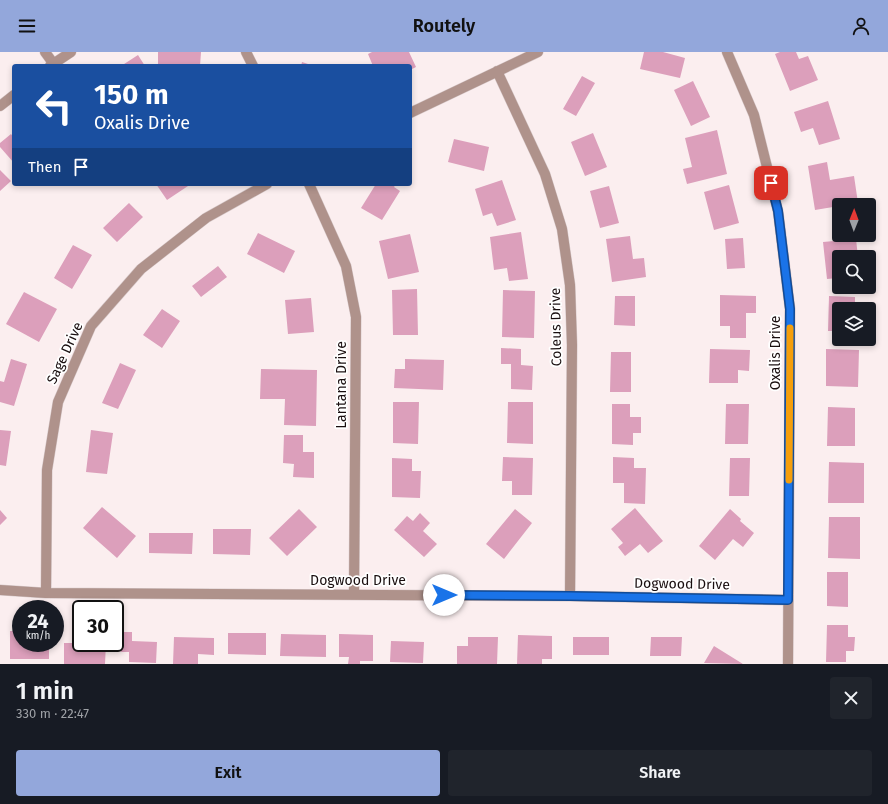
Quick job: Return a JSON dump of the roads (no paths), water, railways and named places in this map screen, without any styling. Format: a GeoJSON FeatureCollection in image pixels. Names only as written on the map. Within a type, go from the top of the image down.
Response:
{"type":"FeatureCollection","features":[{"type":"Feature","properties":{"kind":"street"},"geometry":{"type":"LineString","coordinates":[[45,52],[51,64]]}},
{"type":"Feature","properties":{"kind":"street"},"geometry":{"type":"LineString","coordinates":[[53,64],[71,52]]}},
{"type":"Feature","properties":{"kind":"street"},"geometry":{"type":"LineString","coordinates":[[246,52],[252,64]]}},
{"type":"Feature","properties":{"kind":"street"},"geometry":{"type":"LineString","coordinates":[[412,112],[538,52]]}},
{"type":"Feature","properties":{"kind":"street","name":"Oxalis Drive"},"geometry":{"type":"LineString","coordinates":[[727,52],[754,115],[778,211],[790,309],[788,664]]}},
{"type":"Feature","properties":{"kind":"street","name":"Coleus Drive"},"geometry":{"type":"LineString","coordinates":[[498,71],[545,174],[562,229],[570,285],[572,345],[570,596]]}},
{"type":"Feature","properties":{"kind":"street"},"geometry":{"type":"LineString","coordinates":[[0,106],[12,96]]}},
{"type":"Feature","properties":{"kind":"street","name":"Sage Drive"},"geometry":{"type":"LineString","coordinates":[[46,593],[46,470],[58,402],[91,326],[141,269],[206,218],[263,186]]}},
{"type":"Feature","properties":{"kind":"street","name":"Lantana Drive"},"geometry":{"type":"LineString","coordinates":[[310,186],[346,266],[356,317],[354,594]]}},
{"type":"Feature","properties":{"kind":"street","name":"Dogwood Drive"},"geometry":{"type":"LineString","coordinates":[[0,590],[46,593],[570,596],[788,600]]}}]}
